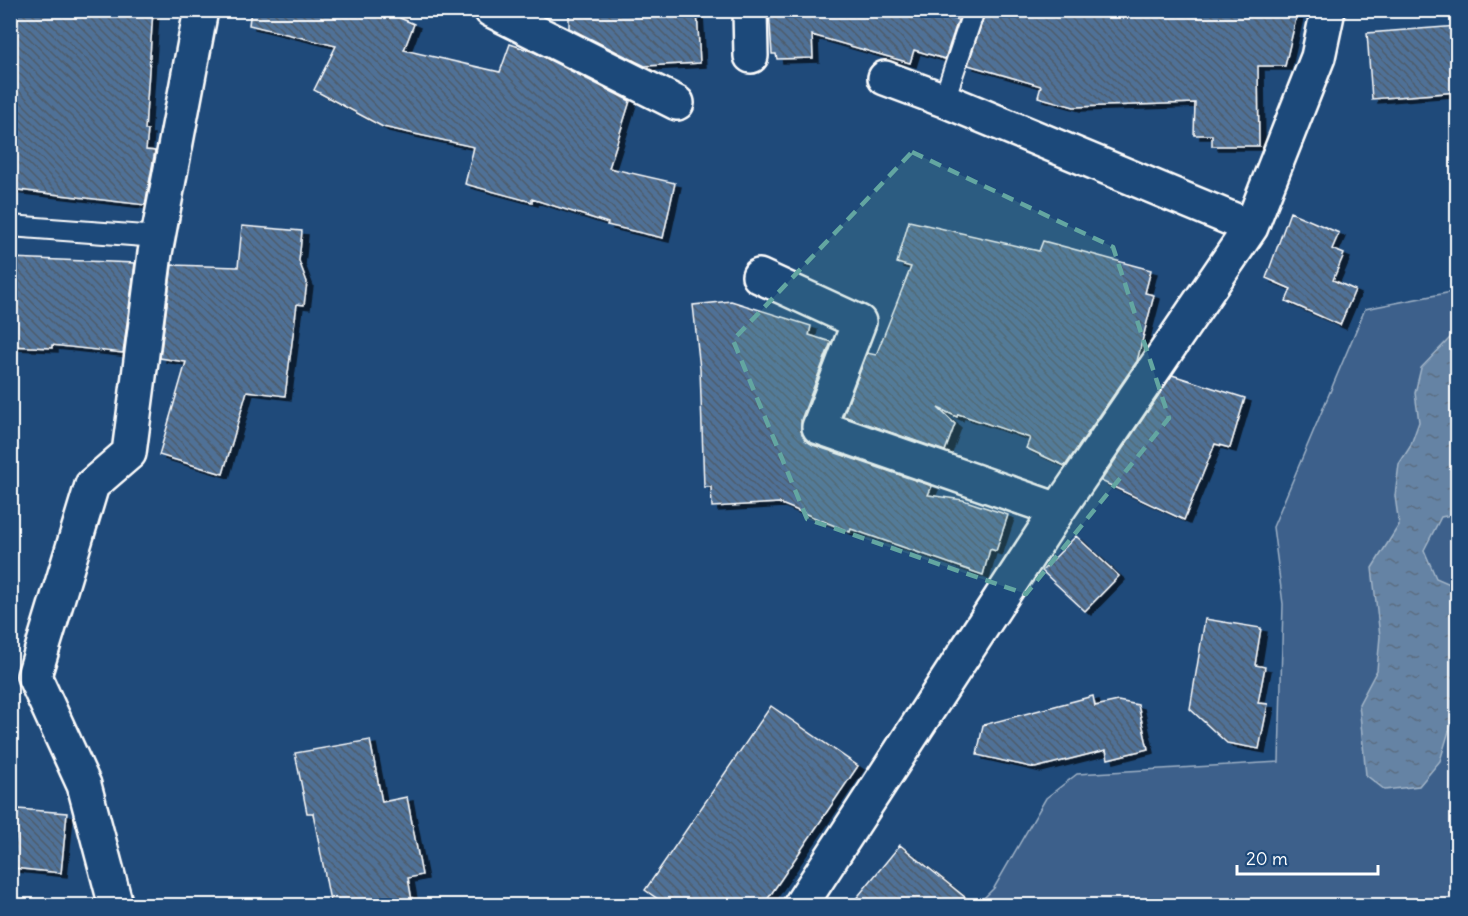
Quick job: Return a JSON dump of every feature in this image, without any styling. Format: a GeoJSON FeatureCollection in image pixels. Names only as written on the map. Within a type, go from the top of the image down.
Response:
{"type":"FeatureCollection","features":[{"type":"Feature","properties":{"kind":"street"},"geometry":{"type":"LineString","coordinates":[[116,906],[84,785],[22,676],[92,485],[129,453],[158,237],[201,10]]}},
{"type":"Feature","properties":{"kind":"street"},"geometry":{"type":"LineString","coordinates":[[491,10],[677,103]]}},
{"type":"Feature","properties":{"kind":"street"},"geometry":{"type":"LineString","coordinates":[[750,10],[751,56]]}},
{"type":"Feature","properties":{"kind":"street"},"geometry":{"type":"LineString","coordinates":[[800,906],[1058,510],[1251,227],[1318,57],[1328,10]]}},
{"type":"Feature","properties":{"kind":"street"},"geometry":{"type":"LineString","coordinates":[[885,78],[944,99],[1251,227]]}},
{"type":"Feature","properties":{"kind":"street"},"geometry":{"type":"LineString","coordinates":[[759,276],[859,322],[819,428],[1058,510]]}},
{"type":"Feature","properties":{"kind":"lane"},"geometry":{"type":"LineString","coordinates":[[944,99],[974,10]]}},
{"type":"Feature","properties":{"kind":"lane"},"geometry":{"type":"LineString","coordinates":[[10,226],[158,237]]}},
{"type":"Feature","properties":{"kind":"highlighted area"},"geometry":{"type":"Polygon","coordinates":[[[912,152],[1113,247],[1169,418],[1026,594],[807,519],[733,340],[912,152]]]}},
{"type":"Feature","properties":{"kind":"shaded area"},"geometry":{"type":"Polygon","coordinates":[[[1457,291],[1457,905],[976,906],[994,888],[1046,798],[1077,774],[1279,762],[1283,604],[1273,527],[1365,309],[1457,291]]]}},
{"type":"Feature","properties":{"kind":"water"},"geometry":{"type":"Polygon","coordinates":[[[1457,337],[1457,514],[1441,517],[1424,550],[1436,578],[1457,587],[1457,713],[1452,721],[1440,761],[1419,786],[1385,790],[1366,775],[1359,704],[1377,670],[1380,636],[1372,568],[1399,525],[1395,496],[1399,464],[1410,447],[1419,422],[1415,393],[1421,368],[1450,338],[1457,337]]]}},
{"type":"Feature","properties":{"kind":"building"},"geometry":{"type":"Polygon","coordinates":[[[10,10],[153,10],[145,130],[148,130],[146,150],[155,151],[145,205],[10,189],[10,10]]]}},
{"type":"Feature","properties":{"kind":"building"},"geometry":{"type":"Polygon","coordinates":[[[251,10],[403,10],[400,18],[414,24],[404,50],[500,72],[510,44],[534,52],[630,101],[609,168],[675,183],[663,238],[607,225],[608,223],[532,199],[532,202],[465,184],[474,147],[383,127],[314,90],[336,46],[249,25],[251,10]]]}},
{"type":"Feature","properties":{"kind":"building"},"geometry":{"type":"Polygon","coordinates":[[[569,10],[628,10],[628,15],[697,11],[700,63],[645,66],[569,28],[569,10]]]}},
{"type":"Feature","properties":{"kind":"building"},"geometry":{"type":"Polygon","coordinates":[[[769,10],[926,10],[958,20],[945,59],[914,50],[910,63],[812,35],[813,58],[777,59],[776,54],[772,54],[769,10]]]}},
{"type":"Feature","properties":{"kind":"building"},"geometry":{"type":"Polygon","coordinates":[[[986,10],[1298,10],[1285,66],[1258,66],[1259,146],[1212,146],[1212,135],[1194,135],[1195,103],[1074,107],[1038,97],[1041,86],[968,65],[986,10]]]}},
{"type":"Feature","properties":{"kind":"building"},"geometry":{"type":"Polygon","coordinates":[[[1458,26],[1458,92],[1372,99],[1367,33],[1458,26]]]}},
{"type":"Feature","properties":{"kind":"building"},"geometry":{"type":"Polygon","coordinates":[[[1290,212],[1339,233],[1332,249],[1344,254],[1333,280],[1355,290],[1340,325],[1286,301],[1291,289],[1266,278],[1290,212]]]}},
{"type":"Feature","properties":{"kind":"building"},"geometry":{"type":"Polygon","coordinates":[[[909,221],[1039,251],[1043,241],[1151,270],[1145,293],[1154,295],[1137,361],[1065,466],[1026,448],[1030,438],[958,414],[957,417],[938,408],[955,424],[945,451],[843,416],[867,353],[876,355],[911,267],[897,263],[909,221]]]}},
{"type":"Feature","properties":{"kind":"building"},"geometry":{"type":"Polygon","coordinates":[[[242,226],[302,231],[299,261],[307,282],[304,305],[297,304],[285,396],[247,391],[223,474],[159,455],[186,362],[160,358],[172,265],[238,267],[242,226]]]}},
{"type":"Feature","properties":{"kind":"building"},"geometry":{"type":"Polygon","coordinates":[[[10,258],[135,263],[123,353],[52,345],[52,348],[10,346],[10,258]]]}},
{"type":"Feature","properties":{"kind":"building"},"geometry":{"type":"Polygon","coordinates":[[[731,301],[811,326],[809,335],[831,342],[801,420],[801,431],[805,440],[813,445],[932,486],[928,495],[963,500],[1008,515],[996,551],[990,549],[983,575],[851,529],[850,532],[779,503],[712,507],[711,487],[704,487],[700,369],[693,305],[731,301]]]}},
{"type":"Feature","properties":{"kind":"building"},"geometry":{"type":"Polygon","coordinates":[[[1172,375],[1245,398],[1230,448],[1215,444],[1184,520],[1101,481],[1172,375]]]}},
{"type":"Feature","properties":{"kind":"building"},"geometry":{"type":"Polygon","coordinates":[[[1076,536],[1119,576],[1085,611],[1042,571],[1076,536]]]}},
{"type":"Feature","properties":{"kind":"building"},"geometry":{"type":"Polygon","coordinates":[[[1205,619],[1261,628],[1255,665],[1265,667],[1258,703],[1268,704],[1259,749],[1227,743],[1190,709],[1205,619]]]}},
{"type":"Feature","properties":{"kind":"building"},"geometry":{"type":"Polygon","coordinates":[[[1093,696],[1095,706],[1118,701],[1138,705],[1148,749],[1108,759],[1106,750],[1035,768],[977,755],[983,725],[1093,696]]]}},
{"type":"Feature","properties":{"kind":"building"},"geometry":{"type":"Polygon","coordinates":[[[771,706],[858,766],[763,906],[668,906],[645,890],[771,706]]]}},
{"type":"Feature","properties":{"kind":"building"},"geometry":{"type":"Polygon","coordinates":[[[370,740],[382,802],[407,797],[422,875],[408,878],[413,906],[331,906],[313,813],[307,813],[295,753],[370,740]]]}},
{"type":"Feature","properties":{"kind":"building"},"geometry":{"type":"Polygon","coordinates":[[[18,809],[67,813],[61,873],[13,868],[18,809]]]}},
{"type":"Feature","properties":{"kind":"building"},"geometry":{"type":"Polygon","coordinates":[[[900,845],[976,906],[850,906],[900,845]]]}}]}
